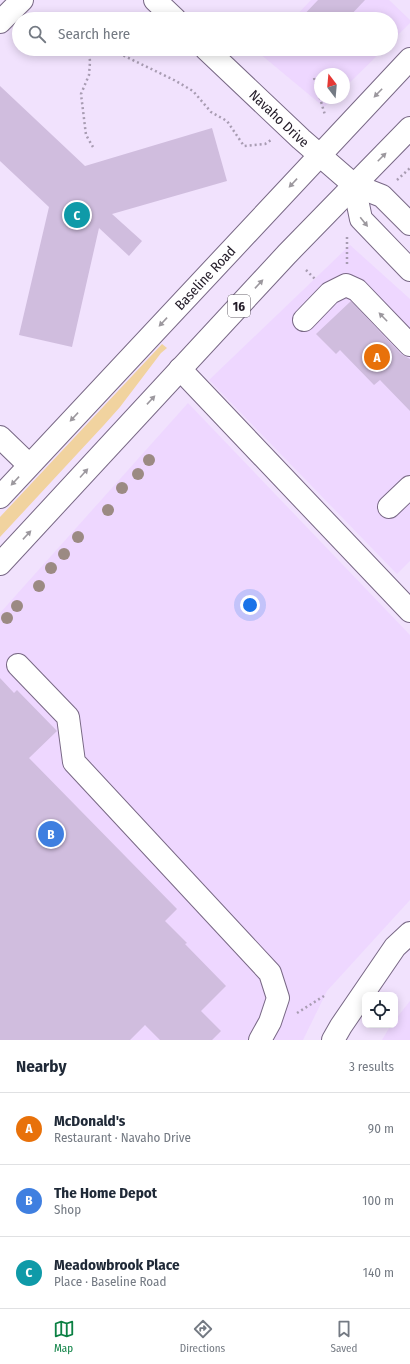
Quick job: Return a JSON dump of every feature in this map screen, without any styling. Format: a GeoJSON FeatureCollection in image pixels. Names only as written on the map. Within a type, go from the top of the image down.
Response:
{"type":"FeatureCollection","features":[{"type":"Feature","properties":{"kind":"main road"},"geometry":{"type":"LineString","coordinates":[[0,22],[22,0]]}},
{"type":"Feature","properties":{"kind":"main road"},"geometry":{"type":"LineString","coordinates":[[155,0],[168,12]]}},
{"type":"Feature","properties":{"kind":"main road","name":"Navaho Drive"},"geometry":{"type":"LineString","coordinates":[[213,56],[297,135],[354,185],[382,196],[410,224]]}},
{"type":"Feature","properties":{"kind":"main road","name":"Baseline Road"},"geometry":{"type":"LineString","coordinates":[[0,497],[410,59]]}},
{"type":"Feature","properties":{"kind":"main road","name":"16"},"geometry":{"type":"LineString","coordinates":[[0,564],[287,254],[410,128]]}},
{"type":"Feature","properties":{"kind":"main road"},"geometry":{"type":"LineString","coordinates":[[354,185],[361,218],[410,270]]}},
{"type":"Feature","properties":{"kind":"main road"},"geometry":{"type":"LineString","coordinates":[[304,320],[330,294],[346,286],[357,290],[410,345]]}},
{"type":"Feature","properties":{"kind":"main road"},"geometry":{"type":"LineString","coordinates":[[180,369],[409,608]]}},
{"type":"Feature","properties":{"kind":"main road"},"geometry":{"type":"LineString","coordinates":[[0,437],[29,465]]}},
{"type":"Feature","properties":{"kind":"main road"},"geometry":{"type":"LineString","coordinates":[[389,507],[410,487]]}},
{"type":"Feature","properties":{"kind":"main road"},"geometry":{"type":"LineString","coordinates":[[18,665],[68,717],[74,762],[270,973],[278,998],[270,1022],[260,1040]]}},
{"type":"Feature","properties":{"kind":"main road"},"geometry":{"type":"LineString","coordinates":[[333,1040],[395,948],[410,933]]}},
{"type":"Feature","properties":{"kind":"path"},"geometry":{"type":"LineString","coordinates":[[90,56],[89,75],[81,94],[86,135],[93,148]]}},
{"type":"Feature","properties":{"kind":"path"},"geometry":{"type":"LineString","coordinates":[[124,56],[193,91],[211,112],[227,121],[244,146],[265,144],[275,138]]}},
{"type":"Feature","properties":{"kind":"path"},"geometry":{"type":"LineString","coordinates":[[322,104],[325,115]]}},
{"type":"Feature","properties":{"kind":"path"},"geometry":{"type":"LineString","coordinates":[[397,180],[410,168]]}},
{"type":"Feature","properties":{"kind":"path"},"geometry":{"type":"LineString","coordinates":[[346,286],[347,232]]}},
{"type":"Feature","properties":{"kind":"shaded area"},"geometry":{"type":"Polygon","coordinates":[[[311,0],[389,0],[410,20],[410,23],[398,35],[398,12],[300,12],[311,0]]]}},
{"type":"Feature","properties":{"kind":"shaded area"},"geometry":{"type":"Polygon","coordinates":[[[263,56],[377,56],[350,82],[350,68],[314,68],[314,99],[263,56]]]}},
{"type":"Feature","properties":{"kind":"shaded area"},"geometry":{"type":"Polygon","coordinates":[[[320,104],[327,104],[324,107],[320,104]]]}},
{"type":"Feature","properties":{"kind":"shaded area"},"geometry":{"type":"Polygon","coordinates":[[[350,245],[410,299],[410,561],[397,574],[209,380],[350,245]]]}},
{"type":"Feature","properties":{"kind":"shaded area"},"geometry":{"type":"Polygon","coordinates":[[[162,344],[167,348],[161,353],[120,407],[0,537],[0,517],[162,344]]]}},
{"type":"Feature","properties":{"kind":"shaded area"},"geometry":{"type":"Polygon","coordinates":[[[188,403],[410,635],[410,900],[327,991],[303,1040],[0,1040],[0,613],[188,403]]]}},
{"type":"Feature","properties":{"kind":"shaded area"},"geometry":{"type":"Polygon","coordinates":[[[410,1001],[410,1040],[382,1040],[389,1028],[398,1028],[398,1016],[410,1001]]]}},
{"type":"Feature","properties":{"kind":"building"},"geometry":{"type":"Polygon","coordinates":[[[318,0],[365,0],[354,12],[307,12],[318,0]]]}},
{"type":"Feature","properties":{"kind":"building"},"geometry":{"type":"Polygon","coordinates":[[[0,86],[85,166],[212,128],[227,181],[112,214],[142,241],[129,256],[99,228],[72,347],[19,335],[49,207],[0,161],[0,86]]]}},
{"type":"Feature","properties":{"kind":"building"},"geometry":{"type":"Polygon","coordinates":[[[351,301],[401,354],[410,359],[410,411],[380,380],[374,385],[340,350],[336,354],[316,334],[351,301]]]}},
{"type":"Feature","properties":{"kind":"building"},"geometry":{"type":"Polygon","coordinates":[[[0,678],[14,693],[17,690],[57,731],[29,758],[177,909],[165,921],[226,986],[201,1011],[221,1031],[212,1040],[160,1040],[145,1025],[130,1040],[0,1040],[0,678]]]}},
{"type":"Feature","properties":{"kind":"place","name":"Meadowbrook Place"},"geometry":{"type":"Point","coordinates":[77,215]}},
{"type":"Feature","properties":{"kind":"place","name":"McDonald's"},"geometry":{"type":"Point","coordinates":[377,357]}},
{"type":"Feature","properties":{"kind":"place","name":"The Home Depot"},"geometry":{"type":"Point","coordinates":[51,834]}}]}
